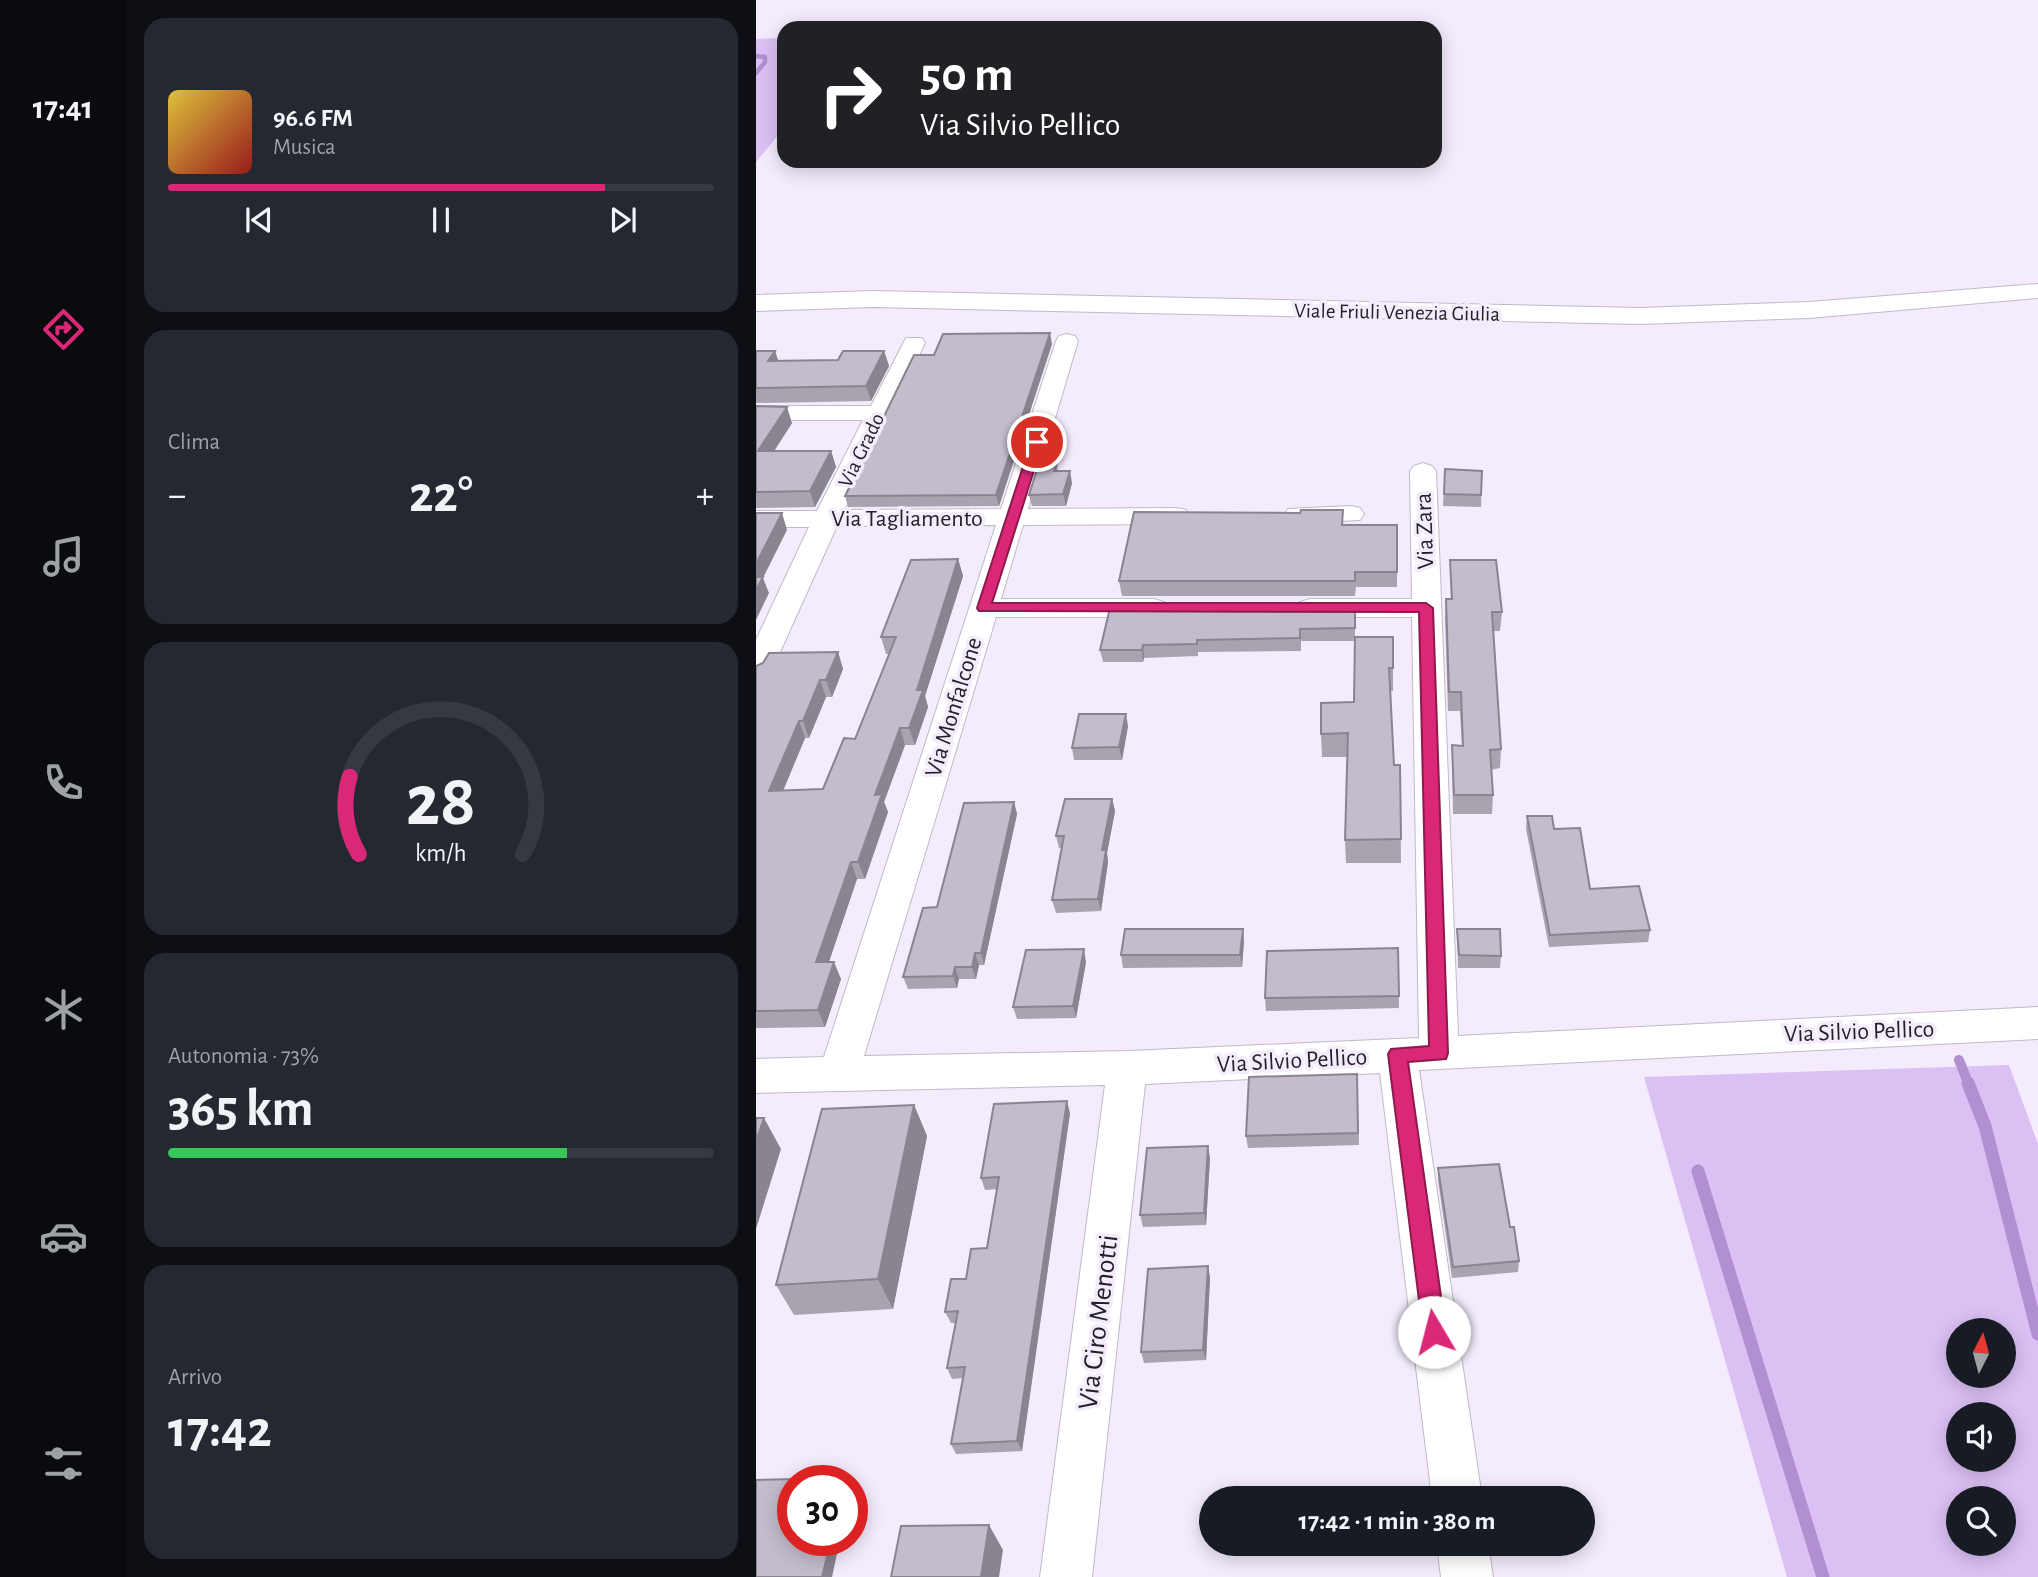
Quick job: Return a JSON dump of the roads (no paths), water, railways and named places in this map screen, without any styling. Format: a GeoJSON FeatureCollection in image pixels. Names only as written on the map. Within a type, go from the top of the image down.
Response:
{"type":"FeatureCollection","features":[{"type":"Feature","properties":{"kind":"street","name":"Viale Friuli Venezia Giulia"},"geometry":{"type":"LineString","coordinates":[[756,303],[873,299],[1640,316],[1809,310],[2038,292]]}},
{"type":"Feature","properties":{"kind":"street","name":"Via Monfalcone"},"geometry":{"type":"LineString","coordinates":[[839,1072],[1068,341]]}},
{"type":"Feature","properties":{"kind":"street","name":"Via Grado"},"geometry":{"type":"LineString","coordinates":[[756,672],[827,518],[914,343]]}},
{"type":"Feature","properties":{"kind":"street"},"geometry":{"type":"LineString","coordinates":[[756,413],[880,413]]}},
{"type":"Feature","properties":{"kind":"street","name":"Via Zara"},"geometry":{"type":"LineString","coordinates":[[1423,471],[1426,608],[1418,1054],[1456,1486]]}},
{"type":"Feature","properties":{"kind":"street"},"geometry":{"type":"LineString","coordinates":[[1270,515],[1351,514]]}},
{"type":"Feature","properties":{"kind":"street","name":"Via Tagliamento"},"geometry":{"type":"LineString","coordinates":[[756,519],[1203,516]]}},
{"type":"Feature","properties":{"kind":"street"},"geometry":{"type":"LineString","coordinates":[[984,608],[1177,608]]}},
{"type":"Feature","properties":{"kind":"street"},"geometry":{"type":"LineString","coordinates":[[1288,608],[1426,608]]}},
{"type":"Feature","properties":{"kind":"street","name":"Via Silvio Pellico"},"geometry":{"type":"LineString","coordinates":[[756,1076],[839,1072],[1128,1068],[1722,1036],[2038,1023]]}},
{"type":"Feature","properties":{"kind":"street","name":"Via Ciro Menotti"},"geometry":{"type":"LineString","coordinates":[[1066,1577],[1128,1068]]}},
{"type":"Feature","properties":{"kind":"street"},"geometry":{"type":"LineString","coordinates":[[1464,1556],[1467,1577]]}},
{"type":"Feature","properties":{"kind":"waterway"},"geometry":{"type":"LineString","coordinates":[[756,56],[765,57],[765,62],[756,73]]}},
{"type":"Feature","properties":{"kind":"waterway"},"geometry":{"type":"LineString","coordinates":[[1959,1060],[1969,1085]]}},
{"type":"Feature","properties":{"kind":"waterway"},"geometry":{"type":"LineString","coordinates":[[1968,1083],[1985,1126],[2038,1334]]}},
{"type":"Feature","properties":{"kind":"waterway"},"geometry":{"type":"LineString","coordinates":[[1698,1171],[1823,1577]]}}]}
